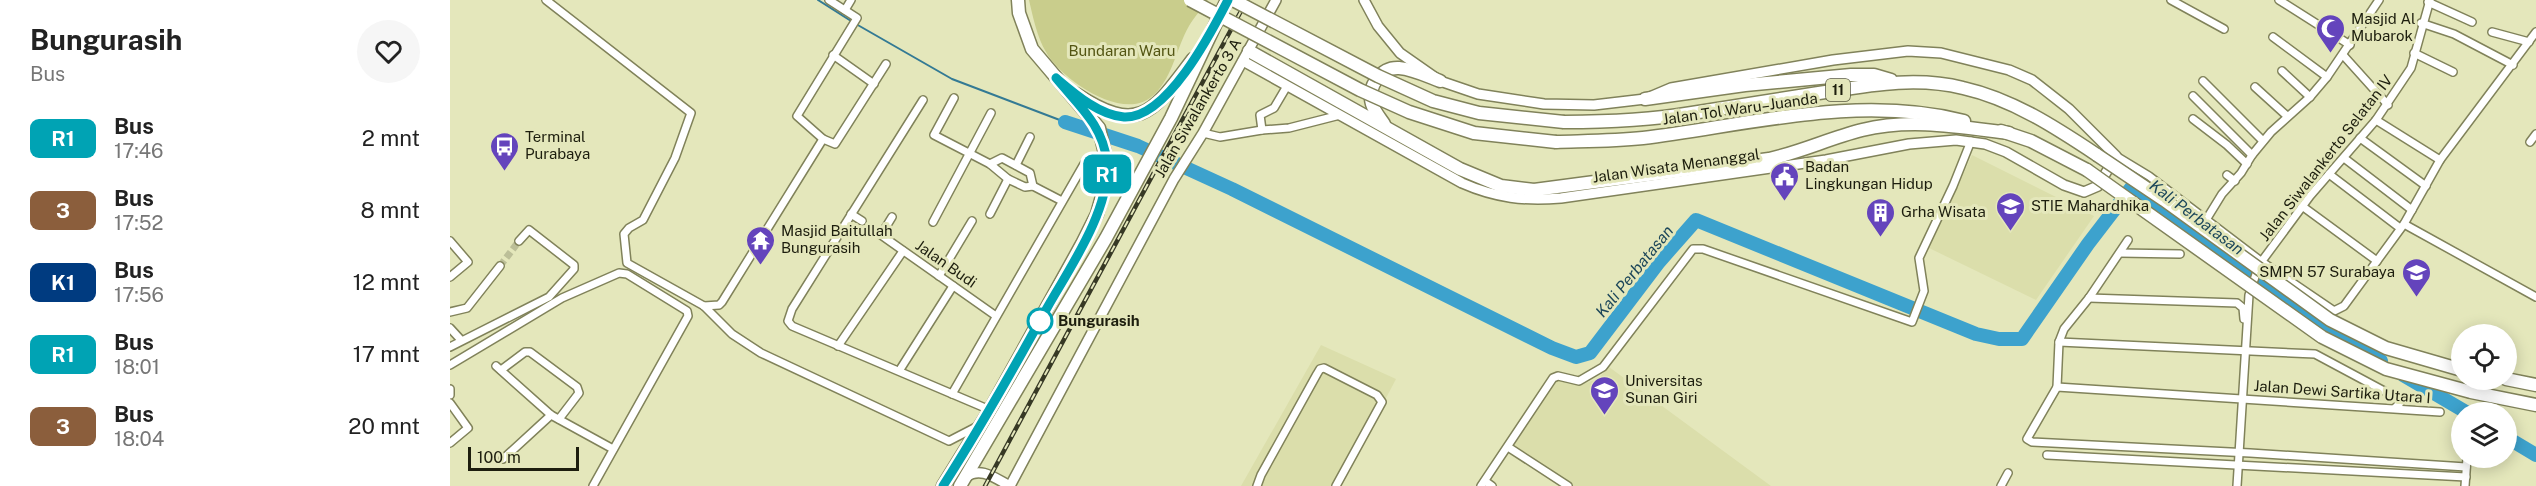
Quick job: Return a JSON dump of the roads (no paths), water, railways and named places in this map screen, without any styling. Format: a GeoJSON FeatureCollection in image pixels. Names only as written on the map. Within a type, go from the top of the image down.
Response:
{"type":"FeatureCollection","features":[{"type":"Feature","properties":{"kind":"highway"},"geometry":{"type":"LineString","coordinates":[[943,486],[983,423],[1097,214],[1105,186],[1107,162],[1099,129],[1032,49],[1013,0]]}},
{"type":"Feature","properties":{"kind":"highway"},"geometry":{"type":"LineString","coordinates":[[1018,0],[1019,13]]}},
{"type":"Feature","properties":{"kind":"highway","name":"Jalan Tol Waru–Juanda"},"geometry":{"type":"LineString","coordinates":[[1190,0],[1340,79],[1409,112],[1474,133],[1556,142],[1639,138],[1821,113],[1868,110],[1938,115],[2009,133],[2059,154],[2087,170],[2322,337],[2386,369],[2471,392],[2536,405]]}},
{"type":"Feature","properties":{"kind":"highway"},"geometry":{"type":"LineString","coordinates":[[962,482],[982,452],[1106,238],[1159,141],[1227,0]]}},
{"type":"Feature","properties":{"kind":"highway","name":"Jalan Tol Waru–Juanda"},"geometry":{"type":"LineString","coordinates":[[1233,0],[1378,76],[1433,101],[1479,113],[1564,122],[1601,122],[1690,114],[1895,81],[1962,87],[1994,97],[2049,124],[2164,200],[2330,320],[2386,348],[2451,367]]}},
{"type":"Feature","properties":{"kind":"highway"},"geometry":{"type":"LineString","coordinates":[[1056,78],[1074,93],[1103,111],[1126,117],[1136,115],[1154,106],[1166,95],[1205,44]]}},
{"type":"Feature","properties":{"kind":"highway"},"geometry":{"type":"LineString","coordinates":[[1246,56],[1490,183],[1510,189],[1534,190],[1769,159],[1862,130],[1887,125],[1930,123],[2009,133]]}},
{"type":"Feature","properties":{"kind":"highway"},"geometry":{"type":"LineString","coordinates":[[1392,131],[1378,116],[1371,102],[1373,84],[1380,74],[1391,68],[1399,68],[1440,81]]}},
{"type":"Feature","properties":{"kind":"highway"},"geometry":{"type":"LineString","coordinates":[[1645,99],[1745,85],[1851,75],[1874,75],[1895,81]]}},
{"type":"Feature","properties":{"kind":"highway"},"geometry":{"type":"LineString","coordinates":[[2517,381],[2536,385]]}},
{"type":"Feature","properties":{"kind":"street"},"geometry":{"type":"LineString","coordinates":[[546,0],[691,113],[675,158],[643,220],[626,231],[623,238],[627,263],[704,306],[732,334],[761,352],[949,441],[983,423]]}},
{"type":"Feature","properties":{"kind":"street"},"geometry":{"type":"LineString","coordinates":[[829,0],[856,18],[855,22],[796,114],[823,139],[831,144],[836,143],[886,64]]}},
{"type":"Feature","properties":{"kind":"street"},"geometry":{"type":"LineString","coordinates":[[845,10],[851,0]]}},
{"type":"Feature","properties":{"kind":"street","name":"Jalan Siwalankerto 3 A"},"geometry":{"type":"LineString","coordinates":[[1010,486],[1174,179],[1203,133],[1276,0]]}},
{"type":"Feature","properties":{"kind":"street"},"geometry":{"type":"LineString","coordinates":[[1364,0],[1378,26],[1400,53],[1440,81],[1478,94],[1544,104],[1594,105],[1645,99],[1671,88],[1833,60],[1908,51],[1941,53],[2009,70],[2032,80],[2083,122],[2116,156],[2149,176],[2261,263],[2334,311],[2344,306],[2377,261],[2412,210],[2440,160],[2536,32]]}},
{"type":"Feature","properties":{"kind":"street"},"geometry":{"type":"LineString","coordinates":[[2171,0],[2224,29]]}},
{"type":"Feature","properties":{"kind":"street"},"geometry":{"type":"LineString","coordinates":[[2279,0],[2350,45]]}},
{"type":"Feature","properties":{"kind":"street"},"geometry":{"type":"LineString","coordinates":[[2206,220],[2222,194],[2235,181],[2263,141],[2287,116],[2310,97],[2327,77],[2379,0]]}},
{"type":"Feature","properties":{"kind":"street"},"geometry":{"type":"LineString","coordinates":[[2429,1],[2472,22]]}},
{"type":"Feature","properties":{"kind":"street","name":"Jalan Siwalankerto Selatan IV"},"geometry":{"type":"LineString","coordinates":[[2237,486],[2249,295],[2261,263],[2302,206],[2388,105],[2411,68],[2421,23],[2429,1]]}},
{"type":"Feature","properties":{"kind":"street"},"geometry":{"type":"LineString","coordinates":[[2421,23],[2454,34],[2512,65]]}},
{"type":"Feature","properties":{"kind":"street"},"geometry":{"type":"LineString","coordinates":[[2492,32],[2529,42]]}},
{"type":"Feature","properties":{"kind":"street"},"geometry":{"type":"LineString","coordinates":[[2273,37],[2327,77]]}},
{"type":"Feature","properties":{"kind":"street"},"geometry":{"type":"LineString","coordinates":[[2414,53],[2453,72]]}},
{"type":"Feature","properties":{"kind":"street"},"geometry":{"type":"LineString","coordinates":[[833,55],[874,84]]}},
{"type":"Feature","properties":{"kind":"street"},"geometry":{"type":"LineString","coordinates":[[2343,55],[2388,105]]}},
{"type":"Feature","properties":{"kind":"street","name":"Jalan Wisata Menanggal"},"geometry":{"type":"LineString","coordinates":[[1246,56],[1287,86],[1462,183],[1493,195],[1518,200],[1561,198],[1689,180],[1942,140],[1971,141],[2006,153],[2072,189],[2084,192],[2098,186],[2116,156]]}},
{"type":"Feature","properties":{"kind":"street"},"geometry":{"type":"LineString","coordinates":[[2282,71],[2310,97]]}},
{"type":"Feature","properties":{"kind":"street"},"geometry":{"type":"LineString","coordinates":[[2203,81],[2263,141]]}},
{"type":"Feature","properties":{"kind":"street"},"geometry":{"type":"LineString","coordinates":[[1262,130],[1260,116],[1274,108],[1287,86]]}},
{"type":"Feature","properties":{"kind":"street"},"geometry":{"type":"LineString","coordinates":[[2255,87],[2287,116]]}},
{"type":"Feature","properties":{"kind":"street"},"geometry":{"type":"LineString","coordinates":[[2193,96],[2252,154]]}},
{"type":"Feature","properties":{"kind":"street"},"geometry":{"type":"LineString","coordinates":[[954,98],[934,135],[990,164],[1008,179],[1024,187],[1033,186],[1062,201]]}},
{"type":"Feature","properties":{"kind":"street"},"geometry":{"type":"LineString","coordinates":[[923,100],[788,317],[792,326],[990,410]]}},
{"type":"Feature","properties":{"kind":"street"},"geometry":{"type":"LineString","coordinates":[[933,222],[971,155],[991,113]]}},
{"type":"Feature","properties":{"kind":"street"},"geometry":{"type":"LineString","coordinates":[[1203,133],[1220,137],[1262,130],[1289,129],[1340,115]]}},
{"type":"Feature","properties":{"kind":"street"},"geometry":{"type":"LineString","coordinates":[[2193,119],[2247,164]]}},
{"type":"Feature","properties":{"kind":"street"},"geometry":{"type":"LineString","coordinates":[[2376,120],[2440,160]]}},
{"type":"Feature","properties":{"kind":"street"},"geometry":{"type":"LineString","coordinates":[[1016,165],[1030,137]]}},
{"type":"Feature","properties":{"kind":"street"},"geometry":{"type":"LineString","coordinates":[[2360,138],[2426,186]]}},
{"type":"Feature","properties":{"kind":"street"},"geometry":{"type":"LineString","coordinates":[[704,306],[719,305],[722,302],[823,139]]}},
{"type":"Feature","properties":{"kind":"street"},"geometry":{"type":"LineString","coordinates":[[1492,486],[1483,483],[1508,447],[1525,416],[1554,377],[1580,381],[1603,367],[1693,249],[1703,249],[1912,322],[1924,291],[1920,258],[1971,141]]}},
{"type":"Feature","properties":{"kind":"street"},"geometry":{"type":"LineString","coordinates":[[990,164],[1002,158],[1016,165],[1030,173],[1033,186]]}},
{"type":"Feature","properties":{"kind":"street"},"geometry":{"type":"LineString","coordinates":[[2344,158],[2412,210]]}},
{"type":"Feature","properties":{"kind":"street"},"geometry":{"type":"LineString","coordinates":[[952,394],[1084,164]]}},
{"type":"Feature","properties":{"kind":"street"},"geometry":{"type":"LineString","coordinates":[[2329,174],[2402,226],[2536,297]]}},
{"type":"Feature","properties":{"kind":"street"},"geometry":{"type":"LineString","coordinates":[[2227,175],[2235,181]]}},
{"type":"Feature","properties":{"kind":"street"},"geometry":{"type":"LineString","coordinates":[[990,214],[1008,179]]}},
{"type":"Feature","properties":{"kind":"street"},"geometry":{"type":"LineString","coordinates":[[2302,206],[2377,261]]}},
{"type":"Feature","properties":{"kind":"street"},"geometry":{"type":"LineString","coordinates":[[851,214],[862,221]]}},
{"type":"Feature","properties":{"kind":"street","name":"Jalan Budi"},"geometry":{"type":"LineString","coordinates":[[892,217],[881,235],[996,316]]}},
{"type":"Feature","properties":{"kind":"street"},"geometry":{"type":"LineString","coordinates":[[939,276],[972,222]]}},
{"type":"Feature","properties":{"kind":"street"},"geometry":{"type":"LineString","coordinates":[[450,347],[549,297],[574,269],[574,265],[529,230],[519,241]]}},
{"type":"Feature","properties":{"kind":"street"},"geometry":{"type":"LineString","coordinates":[[2128,240],[2089,298],[2068,322],[2059,342],[2057,387],[2027,439],[2029,442],[2451,466]]}},
{"type":"Feature","properties":{"kind":"street"},"geometry":{"type":"LineString","coordinates":[[450,241],[468,262],[450,277]]}},
{"type":"Feature","properties":{"kind":"street"},"geometry":{"type":"LineString","coordinates":[[838,346],[903,251]]}},
{"type":"Feature","properties":{"kind":"street"},"geometry":{"type":"LineString","coordinates":[[2120,253],[2180,254]]}},
{"type":"Feature","properties":{"kind":"street"},"geometry":{"type":"LineString","coordinates":[[450,312],[467,308],[500,266]]}},
{"type":"Feature","properties":{"kind":"street"},"geometry":{"type":"LineString","coordinates":[[450,365],[562,297],[619,273],[627,274],[687,312],[688,316],[593,486]]}},
{"type":"Feature","properties":{"kind":"street"},"geometry":{"type":"LineString","coordinates":[[660,294],[667,284]]}},
{"type":"Feature","properties":{"kind":"street"},"geometry":{"type":"LineString","coordinates":[[901,368],[953,286]]}},
{"type":"Feature","properties":{"kind":"street"},"geometry":{"type":"LineString","coordinates":[[2089,298],[2237,303],[2243,308],[2243,318],[2247,324]]}},
{"type":"Feature","properties":{"kind":"street"},"geometry":{"type":"LineString","coordinates":[[450,328],[461,340]]}},
{"type":"Feature","properties":{"kind":"street"},"geometry":{"type":"LineString","coordinates":[[2059,342],[2320,355],[2399,399],[2400,403],[2395,408]]}},
{"type":"Feature","properties":{"kind":"street"},"geometry":{"type":"LineString","coordinates":[[559,419],[577,397],[579,393],[577,387],[530,352],[525,352],[499,368],[550,415],[613,449]]}},
{"type":"Feature","properties":{"kind":"street"},"geometry":{"type":"LineString","coordinates":[[1257,486],[1317,374],[1324,368],[1377,395],[1382,402],[1336,486]]}},
{"type":"Feature","properties":{"kind":"street","name":"Jalan Dewi Sartika Utara I"},"geometry":{"type":"LineString","coordinates":[[2057,387],[2440,412]]}},
{"type":"Feature","properties":{"kind":"street"},"geometry":{"type":"LineString","coordinates":[[450,389],[450,395]]}},
{"type":"Feature","properties":{"kind":"street"},"geometry":{"type":"LineString","coordinates":[[450,404],[468,425],[466,430],[450,443]]}},
{"type":"Feature","properties":{"kind":"street"},"geometry":{"type":"LineString","coordinates":[[503,459],[550,415]]}},
{"type":"Feature","properties":{"kind":"street"},"geometry":{"type":"LineString","coordinates":[[1508,447],[1568,486]]}},
{"type":"Feature","properties":{"kind":"street"},"geometry":{"type":"LineString","coordinates":[[982,452],[980,462],[983,472]]}},
{"type":"Feature","properties":{"kind":"street"},"geometry":{"type":"LineString","coordinates":[[2047,456],[2466,477]]}},
{"type":"Feature","properties":{"kind":"street"},"geometry":{"type":"LineString","coordinates":[[2289,456],[2289,469]]}},
{"type":"Feature","properties":{"kind":"street"},"geometry":{"type":"LineString","coordinates":[[2443,476],[2444,466]]}},
{"type":"Feature","properties":{"kind":"street"},"geometry":{"type":"LineString","coordinates":[[2465,486],[2466,468]]}},
{"type":"Feature","properties":{"kind":"street"},"geometry":{"type":"LineString","coordinates":[[962,482],[975,472],[983,472],[1010,486]]}},
{"type":"Feature","properties":{"kind":"street"},"geometry":{"type":"LineString","coordinates":[[2001,486],[2008,473]]}},
{"type":"Feature","properties":{"kind":"waterway","name":"Kali Perbatasan"},"geometry":{"type":"LineString","coordinates":[[818,0],[851,21]]}},
{"type":"Feature","properties":{"kind":"waterway","name":"Kali Perbatasan"},"geometry":{"type":"LineString","coordinates":[[856,24],[952,79],[1065,122]]}},
{"type":"Feature","properties":{"kind":"waterway","name":"Kali Perbatasan"},"geometry":{"type":"LineString","coordinates":[[1065,122],[1138,146],[1232,189],[1552,348],[1576,357],[1590,353],[1659,262],[1696,220],[1976,334],[1999,339],[2022,339],[2088,244],[2131,188],[2250,278],[2381,361]]}},
{"type":"Feature","properties":{"kind":"waterway","name":"Kali Perbatasan"},"geometry":{"type":"LineString","coordinates":[[2403,375],[2451,403]]}},
{"type":"Feature","properties":{"kind":"waterway","name":"Kali Perbatasan"},"geometry":{"type":"LineString","coordinates":[[2517,444],[2536,455]]}},
{"type":"Feature","properties":{"kind":"tunnel"},"geometry":{"type":"LineString","coordinates":[[500,266],[519,241]]}},
{"type":"Feature","properties":{"kind":"railway"},"geometry":{"type":"LineString","coordinates":[[985,486],[1247,0]]}},
{"type":"Feature","properties":{"kind":"place","name":"Masjid Al Mubarok"},"geometry":{"type":"Point","coordinates":[2330,54]}},
{"type":"Feature","properties":{"kind":"place","name":"Terminal Purabaya"},"geometry":{"type":"Point","coordinates":[504,172]}},
{"type":"Feature","properties":{"kind":"place","name":"Badan Lingkungan Hidup"},"geometry":{"type":"Point","coordinates":[1784,202]}},
{"type":"Feature","properties":{"kind":"place","name":"STIE Mahardhika"},"geometry":{"type":"Point","coordinates":[2010,232]}},
{"type":"Feature","properties":{"kind":"place","name":"Grha Wisata"},"geometry":{"type":"Point","coordinates":[1880,238]}},
{"type":"Feature","properties":{"kind":"place","name":"Masjid Baitullah Bungurasih"},"geometry":{"type":"Point","coordinates":[760,266]}},
{"type":"Feature","properties":{"kind":"place","name":"SMPN 57 Surabaya"},"geometry":{"type":"Point","coordinates":[2416,298]}},
{"type":"Feature","properties":{"kind":"place","name":"Bungurasih"},"geometry":{"type":"Point","coordinates":[1040,321]}},
{"type":"Feature","properties":{"kind":"place","name":"Universitas Sunan Giri"},"geometry":{"type":"Point","coordinates":[1604,416]}},
{"type":"Feature","properties":{"kind":"park label","name":"Bundaran Waru"},"geometry":{"type":"Point","coordinates":[1122,51]}}]}
